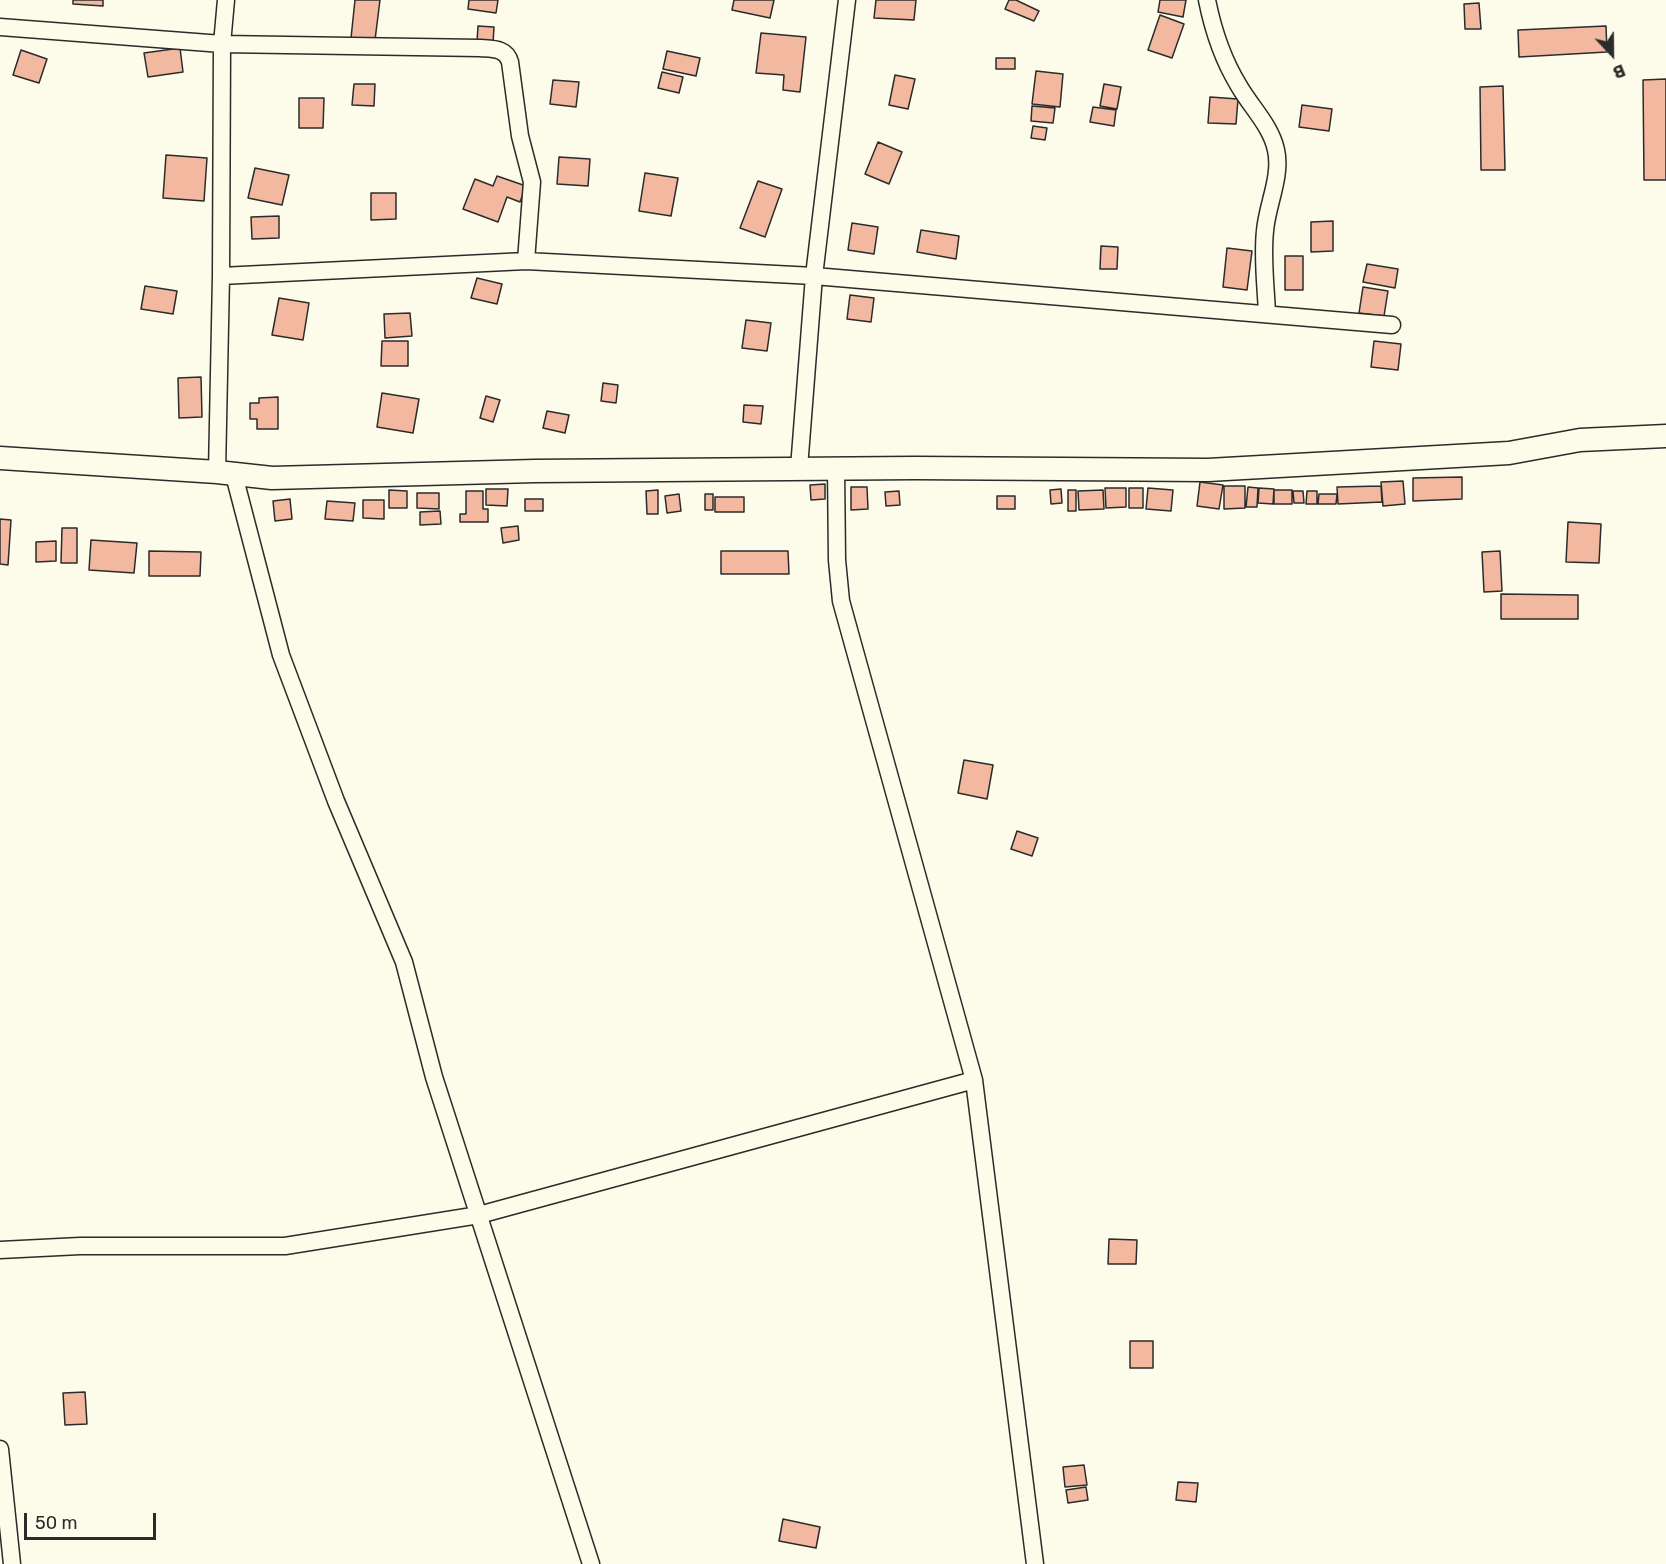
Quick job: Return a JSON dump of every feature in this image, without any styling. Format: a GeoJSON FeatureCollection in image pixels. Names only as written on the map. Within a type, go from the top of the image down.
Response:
{"type":"FeatureCollection","features":[{"type":"Feature","properties":{"kind":"main road"},"geometry":{"type":"LineString","coordinates":[[0,458],[272,478],[536,471],[799,468],[1208,470],[1509,453],[1580,440],[1666,436]]}},
{"type":"Feature","properties":{"kind":"street"},"geometry":{"type":"LineString","coordinates":[[226,0],[222,44],[221,276],[226,474],[281,656],[336,801],[404,962],[434,1077],[591,1564]]}},
{"type":"Feature","properties":{"kind":"street"},"geometry":{"type":"LineString","coordinates":[[799,468],[814,276],[847,0]]}},
{"type":"Feature","properties":{"kind":"street"},"geometry":{"type":"LineString","coordinates":[[1207,0],[1212,26],[1224,56],[1238,85],[1271,134],[1276,150],[1278,165],[1263,249],[1267,314]]}},
{"type":"Feature","properties":{"kind":"street"},"geometry":{"type":"LineString","coordinates":[[0,27],[222,44],[480,48],[503,51],[508,55],[510,62],[520,136],[532,182],[526,261]]}},
{"type":"Feature","properties":{"kind":"street"},"geometry":{"type":"LineString","coordinates":[[221,276],[526,261],[814,276],[1392,326]]}},
{"type":"Feature","properties":{"kind":"street"},"geometry":{"type":"LineString","coordinates":[[836,468],[837,560],[841,601],[974,1080],[1035,1564]]}},
{"type":"Feature","properties":{"kind":"street"},"geometry":{"type":"LineString","coordinates":[[0,1250],[80,1246],[285,1246],[479,1215],[974,1080]]}},
{"type":"Feature","properties":{"kind":"street"},"geometry":{"type":"LineString","coordinates":[[0,1449],[12,1564]]}},
{"type":"Feature","properties":{"kind":"building"},"geometry":{"type":"Polygon","coordinates":[[[73,0],[103,0],[103,6],[73,4],[73,0]]]}},
{"type":"Feature","properties":{"kind":"building"},"geometry":{"type":"Polygon","coordinates":[[[355,0],[380,0],[375,40],[351,38],[355,0]]]}},
{"type":"Feature","properties":{"kind":"building"},"geometry":{"type":"Polygon","coordinates":[[[469,0],[498,0],[496,13],[468,9],[469,0]]]}},
{"type":"Feature","properties":{"kind":"building"},"geometry":{"type":"Polygon","coordinates":[[[734,0],[774,0],[770,18],[732,10],[734,0]]]}},
{"type":"Feature","properties":{"kind":"building"},"geometry":{"type":"Polygon","coordinates":[[[876,0],[916,0],[914,20],[874,18],[876,0]]]}},
{"type":"Feature","properties":{"kind":"building"},"geometry":{"type":"Polygon","coordinates":[[[1009,0],[1016,0],[1039,11],[1034,21],[1005,9],[1009,0]]]}},
{"type":"Feature","properties":{"kind":"building"},"geometry":{"type":"Polygon","coordinates":[[[1160,0],[1186,0],[1183,17],[1158,12],[1160,0]]]}},
{"type":"Feature","properties":{"kind":"building"},"geometry":{"type":"Polygon","coordinates":[[[1479,3],[1481,29],[1465,29],[1464,4],[1479,3]]]}},
{"type":"Feature","properties":{"kind":"building"},"geometry":{"type":"Polygon","coordinates":[[[1160,15],[1184,24],[1172,58],[1148,50],[1160,15]]]}},
{"type":"Feature","properties":{"kind":"building"},"geometry":{"type":"Polygon","coordinates":[[[478,26],[494,27],[493,43],[477,42],[478,26]]]}},
{"type":"Feature","properties":{"kind":"building"},"geometry":{"type":"Polygon","coordinates":[[[1606,26],[1607,52],[1519,57],[1518,30],[1606,26]]]}},
{"type":"Feature","properties":{"kind":"building"},"geometry":{"type":"Polygon","coordinates":[[[761,33],[806,37],[800,92],[783,90],[784,75],[756,73],[761,33]]]}},
{"type":"Feature","properties":{"kind":"building"},"geometry":{"type":"Polygon","coordinates":[[[180,48],[183,72],[148,77],[144,53],[180,48]]]}},
{"type":"Feature","properties":{"kind":"building"},"geometry":{"type":"Polygon","coordinates":[[[21,50],[47,59],[39,83],[13,75],[21,50]]]}},
{"type":"Feature","properties":{"kind":"building"},"geometry":{"type":"Polygon","coordinates":[[[667,51],[700,58],[696,76],[663,69],[667,51]]]}},
{"type":"Feature","properties":{"kind":"building"},"geometry":{"type":"Polygon","coordinates":[[[996,58],[1015,58],[1015,69],[996,69],[996,58]]]}},
{"type":"Feature","properties":{"kind":"building"},"geometry":{"type":"Polygon","coordinates":[[[1036,71],[1063,74],[1060,107],[1032,104],[1036,71]]]}},
{"type":"Feature","properties":{"kind":"building"},"geometry":{"type":"Polygon","coordinates":[[[662,72],[683,77],[679,93],[658,88],[662,72]]]}},
{"type":"Feature","properties":{"kind":"building"},"geometry":{"type":"Polygon","coordinates":[[[895,75],[915,79],[908,109],[889,105],[895,75]]]}},
{"type":"Feature","properties":{"kind":"building"},"geometry":{"type":"Polygon","coordinates":[[[1666,79],[1666,180],[1644,180],[1643,80],[1666,79]]]}},
{"type":"Feature","properties":{"kind":"building"},"geometry":{"type":"Polygon","coordinates":[[[553,80],[579,82],[576,107],[550,104],[553,80]]]}},
{"type":"Feature","properties":{"kind":"building"},"geometry":{"type":"Polygon","coordinates":[[[354,84],[375,84],[374,106],[352,105],[354,84]]]}},
{"type":"Feature","properties":{"kind":"building"},"geometry":{"type":"Polygon","coordinates":[[[1104,84],[1121,87],[1117,109],[1100,106],[1104,84]]]}},
{"type":"Feature","properties":{"kind":"building"},"geometry":{"type":"Polygon","coordinates":[[[1503,86],[1505,170],[1481,170],[1480,87],[1503,86]]]}},
{"type":"Feature","properties":{"kind":"building"},"geometry":{"type":"Polygon","coordinates":[[[1210,97],[1238,99],[1236,124],[1208,123],[1210,97]]]}},
{"type":"Feature","properties":{"kind":"building"},"geometry":{"type":"Polygon","coordinates":[[[299,98],[324,98],[323,128],[299,128],[299,98]]]}},
{"type":"Feature","properties":{"kind":"building"},"geometry":{"type":"Polygon","coordinates":[[[1302,105],[1332,109],[1329,131],[1299,127],[1302,105]]]}},
{"type":"Feature","properties":{"kind":"building"},"geometry":{"type":"Polygon","coordinates":[[[1032,106],[1055,108],[1053,123],[1031,121],[1032,106]]]}},
{"type":"Feature","properties":{"kind":"building"},"geometry":{"type":"Polygon","coordinates":[[[1093,107],[1116,110],[1114,126],[1090,122],[1093,107]]]}},
{"type":"Feature","properties":{"kind":"building"},"geometry":{"type":"Polygon","coordinates":[[[1033,126],[1047,128],[1045,140],[1031,138],[1033,126]]]}},
{"type":"Feature","properties":{"kind":"building"},"geometry":{"type":"Polygon","coordinates":[[[878,142],[902,152],[889,184],[865,174],[878,142]]]}},
{"type":"Feature","properties":{"kind":"building"},"geometry":{"type":"Polygon","coordinates":[[[166,155],[207,158],[204,201],[163,198],[166,155]]]}},
{"type":"Feature","properties":{"kind":"building"},"geometry":{"type":"Polygon","coordinates":[[[559,157],[590,159],[588,186],[557,184],[559,157]]]}},
{"type":"Feature","properties":{"kind":"building"},"geometry":{"type":"Polygon","coordinates":[[[255,168],[289,175],[282,205],[248,198],[255,168]]]}},
{"type":"Feature","properties":{"kind":"building"},"geometry":{"type":"Polygon","coordinates":[[[645,173],[678,178],[671,216],[639,211],[645,173]]]}},
{"type":"Feature","properties":{"kind":"building"},"geometry":{"type":"Polygon","coordinates":[[[497,176],[526,186],[520,202],[507,197],[498,222],[463,209],[475,179],[493,186],[497,176]]]}},
{"type":"Feature","properties":{"kind":"building"},"geometry":{"type":"Polygon","coordinates":[[[758,181],[782,189],[765,237],[740,228],[758,181]]]}},
{"type":"Feature","properties":{"kind":"building"},"geometry":{"type":"Polygon","coordinates":[[[371,193],[396,193],[396,219],[371,220],[371,193]]]}},
{"type":"Feature","properties":{"kind":"building"},"geometry":{"type":"Polygon","coordinates":[[[279,216],[279,238],[252,239],[251,217],[279,216]]]}},
{"type":"Feature","properties":{"kind":"building"},"geometry":{"type":"Polygon","coordinates":[[[1333,221],[1333,251],[1311,252],[1311,222],[1333,221]]]}},
{"type":"Feature","properties":{"kind":"building"},"geometry":{"type":"Polygon","coordinates":[[[852,223],[878,227],[874,254],[848,250],[852,223]]]}},
{"type":"Feature","properties":{"kind":"building"},"geometry":{"type":"Polygon","coordinates":[[[921,230],[959,236],[956,259],[917,252],[921,230]]]}},
{"type":"Feature","properties":{"kind":"building"},"geometry":{"type":"Polygon","coordinates":[[[1101,246],[1118,247],[1117,269],[1100,269],[1101,246]]]}},
{"type":"Feature","properties":{"kind":"building"},"geometry":{"type":"Polygon","coordinates":[[[1227,248],[1252,251],[1247,290],[1223,287],[1227,248]]]}},
{"type":"Feature","properties":{"kind":"building"},"geometry":{"type":"Polygon","coordinates":[[[1285,256],[1303,256],[1303,290],[1285,290],[1285,256]]]}},
{"type":"Feature","properties":{"kind":"building"},"geometry":{"type":"Polygon","coordinates":[[[1367,264],[1398,269],[1395,288],[1363,282],[1367,264]]]}},
{"type":"Feature","properties":{"kind":"building"},"geometry":{"type":"Polygon","coordinates":[[[477,278],[502,284],[497,304],[471,298],[477,278]]]}},
{"type":"Feature","properties":{"kind":"building"},"geometry":{"type":"Polygon","coordinates":[[[145,286],[177,291],[173,314],[141,309],[145,286]]]}},
{"type":"Feature","properties":{"kind":"building"},"geometry":{"type":"Polygon","coordinates":[[[1363,287],[1388,291],[1384,316],[1359,313],[1363,287]]]}},
{"type":"Feature","properties":{"kind":"building"},"geometry":{"type":"Polygon","coordinates":[[[850,295],[874,298],[871,322],[847,319],[850,295]]]}},
{"type":"Feature","properties":{"kind":"building"},"geometry":{"type":"Polygon","coordinates":[[[279,298],[309,303],[303,340],[272,335],[279,298]]]}},
{"type":"Feature","properties":{"kind":"building"},"geometry":{"type":"Polygon","coordinates":[[[410,313],[412,336],[385,338],[384,314],[410,313]]]}},
{"type":"Feature","properties":{"kind":"building"},"geometry":{"type":"Polygon","coordinates":[[[746,320],[771,323],[767,351],[742,348],[746,320]]]}},
{"type":"Feature","properties":{"kind":"building"},"geometry":{"type":"Polygon","coordinates":[[[382,341],[408,341],[408,366],[381,366],[382,341]]]}},
{"type":"Feature","properties":{"kind":"building"},"geometry":{"type":"Polygon","coordinates":[[[1374,341],[1401,344],[1398,370],[1371,367],[1374,341]]]}},
{"type":"Feature","properties":{"kind":"building"},"geometry":{"type":"Polygon","coordinates":[[[201,377],[202,417],[179,418],[178,378],[201,377]]]}},
{"type":"Feature","properties":{"kind":"building"},"geometry":{"type":"Polygon","coordinates":[[[603,383],[618,385],[616,403],[601,401],[603,383]]]}},
{"type":"Feature","properties":{"kind":"building"},"geometry":{"type":"Polygon","coordinates":[[[382,393],[419,399],[413,433],[377,427],[382,393]]]}},
{"type":"Feature","properties":{"kind":"building"},"geometry":{"type":"Polygon","coordinates":[[[486,396],[500,400],[493,422],[480,418],[486,396]]]}},
{"type":"Feature","properties":{"kind":"building"},"geometry":{"type":"Polygon","coordinates":[[[278,397],[278,429],[257,429],[257,419],[250,419],[250,403],[259,403],[259,398],[278,397]]]}},
{"type":"Feature","properties":{"kind":"building"},"geometry":{"type":"Polygon","coordinates":[[[744,405],[763,406],[761,424],[743,422],[744,405]]]}},
{"type":"Feature","properties":{"kind":"building"},"geometry":{"type":"Polygon","coordinates":[[[547,411],[569,415],[565,433],[543,428],[547,411]]]}},
{"type":"Feature","properties":{"kind":"building"},"geometry":{"type":"Polygon","coordinates":[[[1462,477],[1462,499],[1413,501],[1413,478],[1462,477]]]}},
{"type":"Feature","properties":{"kind":"building"},"geometry":{"type":"Polygon","coordinates":[[[1403,481],[1405,504],[1383,506],[1381,482],[1403,481]]]}},
{"type":"Feature","properties":{"kind":"building"},"geometry":{"type":"Polygon","coordinates":[[[1200,482],[1223,485],[1219,509],[1197,506],[1200,482]]]}},
{"type":"Feature","properties":{"kind":"building"},"geometry":{"type":"Polygon","coordinates":[[[825,484],[825,499],[811,500],[810,485],[825,484]]]}},
{"type":"Feature","properties":{"kind":"building"},"geometry":{"type":"Polygon","coordinates":[[[1224,486],[1245,486],[1245,508],[1224,509],[1224,486]]]}},
{"type":"Feature","properties":{"kind":"building"},"geometry":{"type":"Polygon","coordinates":[[[1381,486],[1382,502],[1338,504],[1337,487],[1381,486]]]}},
{"type":"Feature","properties":{"kind":"building"},"geometry":{"type":"Polygon","coordinates":[[[851,487],[867,487],[868,509],[851,510],[851,487]]]}},
{"type":"Feature","properties":{"kind":"building"},"geometry":{"type":"Polygon","coordinates":[[[1248,487],[1258,488],[1257,507],[1246,507],[1248,487]]]}},
{"type":"Feature","properties":{"kind":"building"},"geometry":{"type":"Polygon","coordinates":[[[1105,488],[1126,488],[1126,507],[1106,508],[1105,488]]]}},
{"type":"Feature","properties":{"kind":"building"},"geometry":{"type":"Polygon","coordinates":[[[1129,488],[1143,488],[1143,508],[1129,508],[1129,488]]]}},
{"type":"Feature","properties":{"kind":"building"},"geometry":{"type":"Polygon","coordinates":[[[1148,488],[1173,490],[1171,511],[1146,509],[1148,488]]]}},
{"type":"Feature","properties":{"kind":"building"},"geometry":{"type":"Polygon","coordinates":[[[1259,488],[1274,489],[1273,504],[1258,503],[1259,488]]]}},
{"type":"Feature","properties":{"kind":"building"},"geometry":{"type":"Polygon","coordinates":[[[486,489],[508,489],[507,506],[486,505],[486,489]]]}},
{"type":"Feature","properties":{"kind":"building"},"geometry":{"type":"Polygon","coordinates":[[[1061,489],[1062,503],[1051,504],[1050,490],[1061,489]]]}},
{"type":"Feature","properties":{"kind":"building"},"geometry":{"type":"Polygon","coordinates":[[[389,490],[407,491],[407,508],[389,508],[389,490]]]}},
{"type":"Feature","properties":{"kind":"building"},"geometry":{"type":"Polygon","coordinates":[[[658,490],[658,514],[647,514],[646,491],[658,490]]]}},
{"type":"Feature","properties":{"kind":"building"},"geometry":{"type":"Polygon","coordinates":[[[1068,490],[1076,490],[1076,511],[1068,511],[1068,490]]]}},
{"type":"Feature","properties":{"kind":"building"},"geometry":{"type":"Polygon","coordinates":[[[1103,490],[1104,509],[1079,510],[1078,491],[1103,490]]]}},
{"type":"Feature","properties":{"kind":"building"},"geometry":{"type":"Polygon","coordinates":[[[1274,490],[1292,490],[1292,504],[1274,504],[1274,490]]]}},
{"type":"Feature","properties":{"kind":"building"},"geometry":{"type":"Polygon","coordinates":[[[466,491],[483,491],[483,509],[488,509],[488,522],[460,522],[460,514],[466,514],[466,491]]]}},
{"type":"Feature","properties":{"kind":"building"},"geometry":{"type":"Polygon","coordinates":[[[899,491],[900,505],[886,506],[885,492],[899,491]]]}},
{"type":"Feature","properties":{"kind":"building"},"geometry":{"type":"Polygon","coordinates":[[[1293,491],[1303,491],[1304,503],[1294,503],[1293,491]]]}},
{"type":"Feature","properties":{"kind":"building"},"geometry":{"type":"Polygon","coordinates":[[[1307,491],[1317,491],[1317,504],[1306,504],[1307,491]]]}},
{"type":"Feature","properties":{"kind":"building"},"geometry":{"type":"Polygon","coordinates":[[[417,493],[439,493],[439,509],[417,508],[417,493]]]}},
{"type":"Feature","properties":{"kind":"building"},"geometry":{"type":"Polygon","coordinates":[[[679,494],[681,511],[667,513],[665,496],[679,494]]]}},
{"type":"Feature","properties":{"kind":"building"},"geometry":{"type":"Polygon","coordinates":[[[705,494],[713,494],[713,510],[705,510],[705,494]]]}},
{"type":"Feature","properties":{"kind":"building"},"geometry":{"type":"Polygon","coordinates":[[[1319,494],[1337,494],[1336,504],[1318,504],[1319,494]]]}},
{"type":"Feature","properties":{"kind":"building"},"geometry":{"type":"Polygon","coordinates":[[[997,496],[1015,496],[1015,509],[997,509],[997,496]]]}},
{"type":"Feature","properties":{"kind":"building"},"geometry":{"type":"Polygon","coordinates":[[[715,497],[744,497],[744,512],[715,512],[715,497]]]}},
{"type":"Feature","properties":{"kind":"building"},"geometry":{"type":"Polygon","coordinates":[[[290,499],[292,519],[275,521],[273,501],[290,499]]]}},
{"type":"Feature","properties":{"kind":"building"},"geometry":{"type":"Polygon","coordinates":[[[525,499],[543,499],[543,511],[525,511],[525,499]]]}},
{"type":"Feature","properties":{"kind":"building"},"geometry":{"type":"Polygon","coordinates":[[[363,500],[384,500],[384,519],[363,518],[363,500]]]}},
{"type":"Feature","properties":{"kind":"building"},"geometry":{"type":"Polygon","coordinates":[[[327,501],[355,503],[353,521],[325,519],[327,501]]]}},
{"type":"Feature","properties":{"kind":"building"},"geometry":{"type":"Polygon","coordinates":[[[440,511],[441,524],[420,525],[420,512],[440,511]]]}},
{"type":"Feature","properties":{"kind":"building"},"geometry":{"type":"Polygon","coordinates":[[[0,519],[11,520],[8,565],[0,564],[0,519]]]}},
{"type":"Feature","properties":{"kind":"building"},"geometry":{"type":"Polygon","coordinates":[[[1568,522],[1601,524],[1599,563],[1566,562],[1568,522]]]}},
{"type":"Feature","properties":{"kind":"building"},"geometry":{"type":"Polygon","coordinates":[[[518,526],[519,540],[503,543],[501,528],[518,526]]]}},
{"type":"Feature","properties":{"kind":"building"},"geometry":{"type":"Polygon","coordinates":[[[62,528],[77,528],[77,563],[61,563],[62,528]]]}},
{"type":"Feature","properties":{"kind":"building"},"geometry":{"type":"Polygon","coordinates":[[[91,540],[137,543],[134,573],[89,570],[91,540]]]}},
{"type":"Feature","properties":{"kind":"building"},"geometry":{"type":"Polygon","coordinates":[[[56,541],[56,561],[36,562],[36,542],[56,541]]]}},
{"type":"Feature","properties":{"kind":"building"},"geometry":{"type":"Polygon","coordinates":[[[149,551],[201,552],[200,576],[149,576],[149,551]]]}},
{"type":"Feature","properties":{"kind":"building"},"geometry":{"type":"Polygon","coordinates":[[[721,551],[788,551],[789,574],[721,574],[721,551]]]}},
{"type":"Feature","properties":{"kind":"building"},"geometry":{"type":"Polygon","coordinates":[[[1500,551],[1502,591],[1484,592],[1482,552],[1500,551]]]}},
{"type":"Feature","properties":{"kind":"building"},"geometry":{"type":"Polygon","coordinates":[[[1501,594],[1578,595],[1578,619],[1501,619],[1501,594]]]}},
{"type":"Feature","properties":{"kind":"building"},"geometry":{"type":"Polygon","coordinates":[[[964,760],[993,765],[987,799],[958,793],[964,760]]]}},
{"type":"Feature","properties":{"kind":"building"},"geometry":{"type":"Polygon","coordinates":[[[1017,831],[1038,838],[1032,856],[1011,849],[1017,831]]]}},
{"type":"Feature","properties":{"kind":"building"},"geometry":{"type":"Polygon","coordinates":[[[1109,1239],[1137,1240],[1136,1264],[1108,1264],[1109,1239]]]}},
{"type":"Feature","properties":{"kind":"building"},"geometry":{"type":"Polygon","coordinates":[[[1130,1341],[1153,1341],[1153,1368],[1130,1368],[1130,1341]]]}},
{"type":"Feature","properties":{"kind":"building"},"geometry":{"type":"Polygon","coordinates":[[[85,1392],[87,1424],[65,1425],[63,1393],[85,1392]]]}},
{"type":"Feature","properties":{"kind":"building"},"geometry":{"type":"Polygon","coordinates":[[[1084,1465],[1087,1485],[1065,1487],[1063,1467],[1084,1465]]]}},
{"type":"Feature","properties":{"kind":"building"},"geometry":{"type":"Polygon","coordinates":[[[1178,1482],[1198,1483],[1196,1502],[1176,1500],[1178,1482]]]}},
{"type":"Feature","properties":{"kind":"building"},"geometry":{"type":"Polygon","coordinates":[[[1086,1487],[1088,1500],[1068,1503],[1066,1490],[1086,1487]]]}},
{"type":"Feature","properties":{"kind":"building"},"geometry":{"type":"Polygon","coordinates":[[[783,1519],[820,1527],[816,1548],[779,1541],[783,1519]]]}}]}
